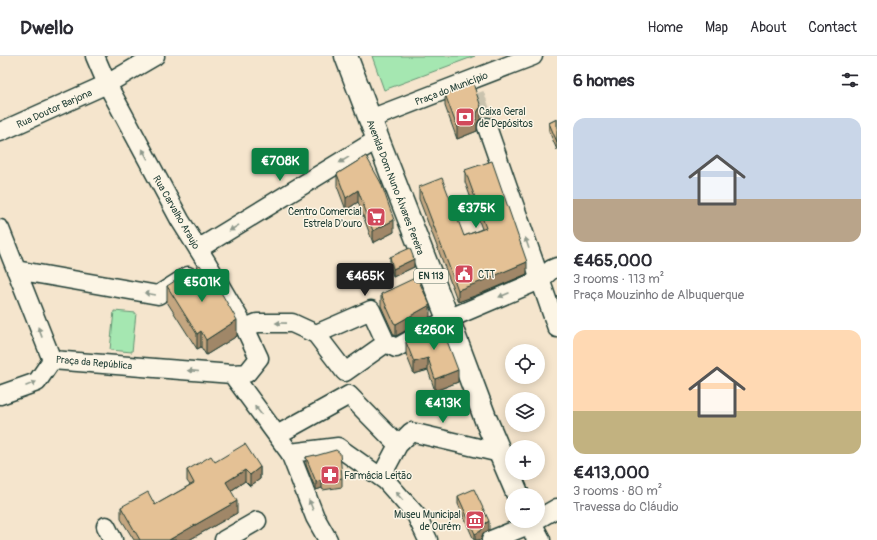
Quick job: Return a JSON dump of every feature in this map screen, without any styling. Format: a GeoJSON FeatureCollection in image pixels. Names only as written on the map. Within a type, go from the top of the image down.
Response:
{"type":"FeatureCollection","features":[{"type":"Feature","properties":{"kind":"main road","name":"Avenida Dom Nuno Álvares Pereira"},"geometry":{"type":"LineString","coordinates":[[346,56],[486,420],[515,488]]}},
{"type":"Feature","properties":{"kind":"street","name":"Rua Carvalho Araujo"},"geometry":{"type":"LineString","coordinates":[[95,56],[107,84],[180,220],[245,328],[258,358],[247,373],[232,374]]}},
{"type":"Feature","properties":{"kind":"street","name":"Rua Doutor Barjona"},"geometry":{"type":"LineString","coordinates":[[0,132],[107,84],[155,56]]}},
{"type":"Feature","properties":{"kind":"street","name":"Praça do Município"},"geometry":{"type":"LineString","coordinates":[[370,120],[473,87],[532,56]]}},
{"type":"Feature","properties":{"kind":"street"},"geometry":{"type":"LineString","coordinates":[[487,127],[557,328]]}},
{"type":"Feature","properties":{"kind":"street"},"geometry":{"type":"LineString","coordinates":[[16,270],[158,295],[203,256],[378,139]]}},
{"type":"Feature","properties":{"kind":"street","name":"Praça da República"},"geometry":{"type":"LineString","coordinates":[[0,229],[52,360],[232,374]]}},
{"type":"Feature","properties":{"kind":"street"},"geometry":{"type":"LineString","coordinates":[[316,334],[371,310],[386,343],[396,348],[448,319],[540,280],[552,269],[557,267]]}},
{"type":"Feature","properties":{"kind":"street"},"geometry":{"type":"LineString","coordinates":[[245,328],[257,323],[292,324],[316,334],[345,372],[349,395],[398,444]]}},
{"type":"Feature","properties":{"kind":"street"},"geometry":{"type":"LineString","coordinates":[[345,372],[386,343]]}},
{"type":"Feature","properties":{"kind":"street"},"geometry":{"type":"LineString","coordinates":[[0,395],[37,382],[52,360]]}},
{"type":"Feature","properties":{"kind":"street"},"geometry":{"type":"LineString","coordinates":[[232,374],[290,452],[315,517],[328,540]]}},
{"type":"Feature","properties":{"kind":"street"},"geometry":{"type":"LineString","coordinates":[[277,435],[349,395]]}},
{"type":"Feature","properties":{"kind":"street"},"geometry":{"type":"LineString","coordinates":[[381,477],[398,444],[411,432],[500,453]]}},
{"type":"Feature","properties":{"kind":"street"},"geometry":{"type":"LineString","coordinates":[[290,452],[338,447],[386,481],[416,515],[428,540]]}},
{"type":"Feature","properties":{"kind":"street"},"geometry":{"type":"LineString","coordinates":[[545,517],[557,508]]}},
{"type":"Feature","properties":{"kind":"street"},"geometry":{"type":"LineString","coordinates":[[224,540],[257,521]]}},
{"type":"Feature","properties":{"kind":"street"},"geometry":{"type":"LineString","coordinates":[[491,540],[525,528]]}},
{"type":"Feature","properties":{"kind":"green space"},"geometry":{"type":"Polygon","coordinates":[[[372,56],[475,56],[384,90],[372,56]]]}},
{"type":"Feature","properties":{"kind":"green space"},"geometry":{"type":"Polygon","coordinates":[[[114,311],[136,313],[132,352],[110,350],[114,311]]]}},
{"type":"Feature","properties":{"kind":"building"},"geometry":{"type":"Polygon","coordinates":[[[473,83],[481,107],[477,113],[477,119],[457,127],[445,94],[473,83]]]}},
{"type":"Feature","properties":{"kind":"building"},"geometry":{"type":"Polygon","coordinates":[[[557,119],[557,142],[549,123],[557,119]]]}},
{"type":"Feature","properties":{"kind":"building"},"geometry":{"type":"Polygon","coordinates":[[[366,156],[381,183],[394,220],[373,231],[358,190],[346,198],[337,174],[366,156]]]}},
{"type":"Feature","properties":{"kind":"building"},"geometry":{"type":"Polygon","coordinates":[[[492,161],[527,262],[458,290],[419,187],[442,178],[464,236],[486,228],[465,170],[492,161]]]}},
{"type":"Feature","properties":{"kind":"building"},"geometry":{"type":"Polygon","coordinates":[[[410,248],[414,259],[393,269],[390,257],[410,248]]]}},
{"type":"Feature","properties":{"kind":"building"},"geometry":{"type":"Polygon","coordinates":[[[200,265],[209,279],[212,277],[237,320],[206,340],[201,331],[197,334],[167,286],[200,265]]]}},
{"type":"Feature","properties":{"kind":"building"},"geometry":{"type":"Polygon","coordinates":[[[417,277],[430,305],[396,324],[394,323],[381,294],[417,277]]]}},
{"type":"Feature","properties":{"kind":"building"},"geometry":{"type":"Polygon","coordinates":[[[439,324],[441,325],[458,370],[435,379],[428,358],[414,362],[406,342],[439,324]]]}},
{"type":"Feature","properties":{"kind":"building"},"geometry":{"type":"Polygon","coordinates":[[[245,444],[260,467],[250,475],[245,470],[226,482],[237,501],[169,540],[140,540],[121,507],[148,492],[155,505],[194,483],[187,470],[211,456],[215,462],[245,444]]]}},
{"type":"Feature","properties":{"kind":"building"},"geometry":{"type":"Polygon","coordinates":[[[336,450],[340,453],[342,478],[316,482],[306,457],[336,450]]]}},
{"type":"Feature","properties":{"kind":"building","name":"Museu Municipal de Ourém"},"geometry":{"type":"Polygon","coordinates":[[[474,489],[489,521],[483,525],[481,531],[475,534],[458,496],[474,489]]]}},
{"type":"Feature","properties":{"kind":"tunnel"},"geometry":{"type":"LineString","coordinates":[[475,94],[487,127]]}},
{"type":"Feature","properties":{"kind":"place","name":"Caixa Geral de Depósitos"},"geometry":{"type":"Point","coordinates":[465,117]}},
{"type":"Feature","properties":{"kind":"place","name":"Centro Comercial Estrela D'ouro"},"geometry":{"type":"Point","coordinates":[376,217]}},
{"type":"Feature","properties":{"kind":"place","name":"CTT"},"geometry":{"type":"Point","coordinates":[464,274]}},
{"type":"Feature","properties":{"kind":"place","name":"Farmácia Leitão"},"geometry":{"type":"Point","coordinates":[330,475]}},
{"type":"Feature","properties":{"kind":"place","name":"Museu Municipal de Ourém"},"geometry":{"type":"Point","coordinates":[475,520]}}]}
